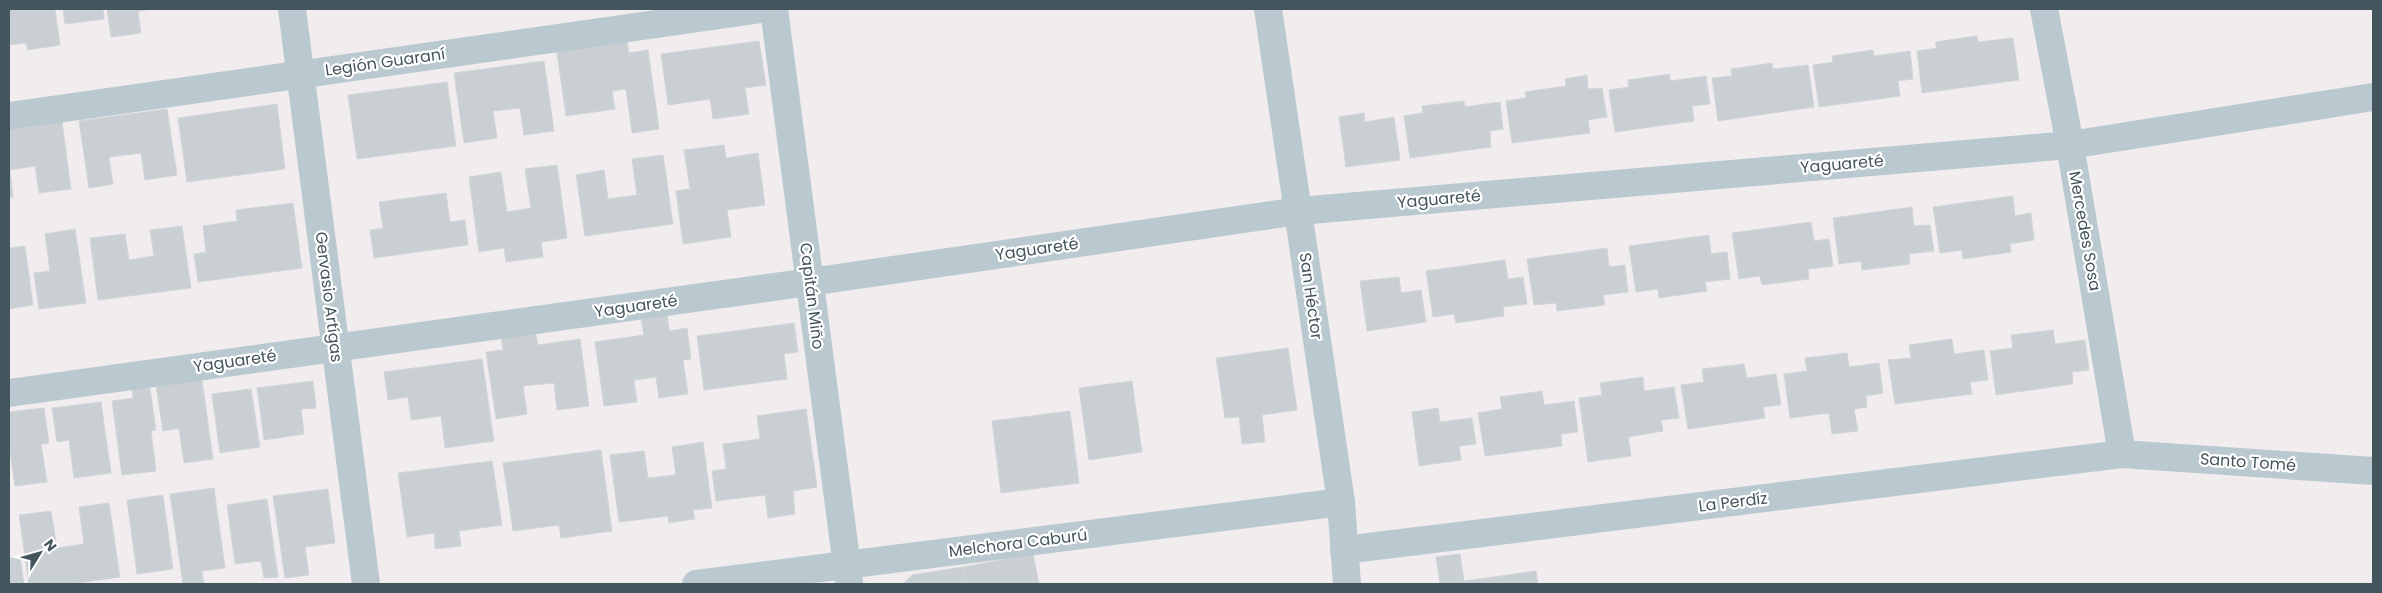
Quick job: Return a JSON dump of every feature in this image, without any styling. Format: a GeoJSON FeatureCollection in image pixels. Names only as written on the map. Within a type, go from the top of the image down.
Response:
{"type":"FeatureCollection","features":[{"type":"Feature","properties":{"kind":"street","name":"Gervasio Artígas"},"geometry":{"type":"LineString","coordinates":[[292,9],[366,584]]}},
{"type":"Feature","properties":{"kind":"street","name":"Legión Guaraní"},"geometry":{"type":"LineString","coordinates":[[9,116],[762,9]]}},
{"type":"Feature","properties":{"kind":"street","name":"Capitán Miño"},"geometry":{"type":"LineString","coordinates":[[774,9],[848,575]]}},
{"type":"Feature","properties":{"kind":"street","name":"San Héctor"},"geometry":{"type":"LineString","coordinates":[[1268,9],[1341,502],[1347,584]]}},
{"type":"Feature","properties":{"kind":"street","name":"Mercedes Sosa"},"geometry":{"type":"LineString","coordinates":[[2044,9],[2070,145],[2122,454]]}},
{"type":"Feature","properties":{"kind":"street","name":"Yaguareté"},"geometry":{"type":"LineString","coordinates":[[9,393],[810,282],[1299,211],[2070,145],[2373,97]]}},
{"type":"Feature","properties":{"kind":"street","name":"Santo Tomé"},"geometry":{"type":"LineString","coordinates":[[2122,454],[2373,471]]}},
{"type":"Feature","properties":{"kind":"street","name":"La Perdíz"},"geometry":{"type":"LineString","coordinates":[[1344,550],[2122,454]]}},
{"type":"Feature","properties":{"kind":"street","name":"Melchora Caburú"},"geometry":{"type":"LineString","coordinates":[[696,584],[848,575],[1341,502]]}},
{"type":"Feature","properties":{"kind":"building"},"geometry":{"type":"Polygon","coordinates":[[[9,9],[55,9],[60,45],[28,50],[26,43],[9,45],[9,9]]]}},
{"type":"Feature","properties":{"kind":"building"},"geometry":{"type":"Polygon","coordinates":[[[63,9],[103,9],[104,19],[65,24],[63,9]]]}},
{"type":"Feature","properties":{"kind":"building"},"geometry":{"type":"Polygon","coordinates":[[[107,9],[154,9],[138,11],[141,33],[111,37],[107,9]]]}},
{"type":"Feature","properties":{"kind":"building"},"geometry":{"type":"Polygon","coordinates":[[[626,36],[629,53],[648,50],[659,129],[632,133],[626,89],[612,91],[615,109],[566,116],[556,46],[626,36]]]}},
{"type":"Feature","properties":{"kind":"building"},"geometry":{"type":"Polygon","coordinates":[[[1977,36],[1978,42],[2013,38],[2019,80],[1922,93],[1917,51],[1937,48],[1935,42],[1977,36]]]}},
{"type":"Feature","properties":{"kind":"building"},"geometry":{"type":"Polygon","coordinates":[[[759,41],[766,85],[745,88],[749,114],[713,119],[710,99],[668,105],[661,54],[759,41]]]}},
{"type":"Feature","properties":{"kind":"building"},"geometry":{"type":"Polygon","coordinates":[[[1873,50],[1874,56],[1910,51],[1913,79],[1898,81],[1900,96],[1819,107],[1813,65],[1833,62],[1832,56],[1873,50]]]}},
{"type":"Feature","properties":{"kind":"building"},"geometry":{"type":"Polygon","coordinates":[[[544,61],[554,131],[524,135],[520,108],[493,111],[497,138],[464,143],[454,73],[544,61]]]}},
{"type":"Feature","properties":{"kind":"building"},"geometry":{"type":"Polygon","coordinates":[[[1772,63],[1773,69],[1808,65],[1814,107],[1718,121],[1712,78],[1732,76],[1731,69],[1772,63]]]}},
{"type":"Feature","properties":{"kind":"building"},"geometry":{"type":"Polygon","coordinates":[[[1670,74],[1670,81],[1706,76],[1710,104],[1692,106],[1694,121],[1615,132],[1609,90],[1629,87],[1628,80],[1670,74]]]}},
{"type":"Feature","properties":{"kind":"building"},"geometry":{"type":"Polygon","coordinates":[[[1587,75],[1588,89],[1602,88],[1607,117],[1588,120],[1590,133],[1512,143],[1506,101],[1526,98],[1525,92],[1566,86],[1565,79],[1587,75]]]}},
{"type":"Feature","properties":{"kind":"building"},"geometry":{"type":"Polygon","coordinates":[[[447,82],[456,146],[357,159],[348,95],[447,82]]]}},
{"type":"Feature","properties":{"kind":"building"},"geometry":{"type":"Polygon","coordinates":[[[1464,101],[1465,107],[1500,102],[1503,129],[1490,131],[1491,147],[1410,158],[1404,116],[1423,113],[1422,106],[1464,101]]]}},
{"type":"Feature","properties":{"kind":"building"},"geometry":{"type":"Polygon","coordinates":[[[277,104],[285,169],[187,182],[178,118],[277,104]]]}},
{"type":"Feature","properties":{"kind":"building"},"geometry":{"type":"Polygon","coordinates":[[[167,109],[177,175],[145,180],[141,153],[109,157],[113,184],[89,188],[79,121],[167,109]]]}},
{"type":"Feature","properties":{"kind":"building"},"geometry":{"type":"Polygon","coordinates":[[[1364,113],[1365,122],[1394,117],[1400,160],[1346,167],[1339,117],[1364,113]]]}},
{"type":"Feature","properties":{"kind":"building"},"geometry":{"type":"Polygon","coordinates":[[[62,122],[71,189],[39,193],[35,166],[10,170],[13,197],[9,198],[9,130],[62,122]]]}},
{"type":"Feature","properties":{"kind":"building"},"geometry":{"type":"Polygon","coordinates":[[[724,145],[726,158],[758,153],[765,205],[727,210],[731,237],[683,244],[676,191],[690,189],[684,150],[724,145]]]}},
{"type":"Feature","properties":{"kind":"building"},"geometry":{"type":"Polygon","coordinates":[[[663,155],[673,224],[585,236],[576,175],[604,170],[608,199],[637,195],[632,159],[663,155]]]}},
{"type":"Feature","properties":{"kind":"building"},"geometry":{"type":"Polygon","coordinates":[[[557,165],[567,238],[541,242],[543,257],[506,262],[504,248],[479,252],[469,177],[501,172],[507,212],[531,208],[525,169],[557,165]]]}},
{"type":"Feature","properties":{"kind":"building"},"geometry":{"type":"Polygon","coordinates":[[[446,193],[450,222],[465,220],[468,245],[374,258],[370,230],[383,228],[379,202],[446,193]]]}},
{"type":"Feature","properties":{"kind":"building"},"geometry":{"type":"Polygon","coordinates":[[[2013,196],[2015,216],[2031,213],[2034,240],[2010,244],[2011,252],[1963,259],[1962,250],[1940,253],[1933,207],[2013,196]]]}},
{"type":"Feature","properties":{"kind":"building"},"geometry":{"type":"Polygon","coordinates":[[[293,203],[302,268],[198,282],[194,254],[206,252],[203,226],[237,221],[236,210],[293,203]]]}},
{"type":"Feature","properties":{"kind":"building"},"geometry":{"type":"Polygon","coordinates":[[[1912,207],[1914,226],[1930,225],[1934,251],[1909,254],[1910,264],[1862,270],[1861,261],[1839,264],[1833,218],[1912,207]]]}},
{"type":"Feature","properties":{"kind":"building"},"geometry":{"type":"Polygon","coordinates":[[[1811,222],[1814,241],[1829,239],[1833,266],[1808,269],[1809,279],[1762,285],[1760,276],[1739,279],[1732,233],[1811,222]]]}},
{"type":"Feature","properties":{"kind":"building"},"geometry":{"type":"Polygon","coordinates":[[[182,226],[191,288],[98,300],[90,238],[125,234],[129,260],[154,256],[150,230],[182,226]]]}},
{"type":"Feature","properties":{"kind":"building"},"geometry":{"type":"Polygon","coordinates":[[[75,229],[86,303],[39,309],[34,273],[50,271],[45,234],[75,229]]]}},
{"type":"Feature","properties":{"kind":"building"},"geometry":{"type":"Polygon","coordinates":[[[1709,235],[1711,254],[1727,252],[1730,279],[1705,282],[1707,291],[1659,298],[1658,289],[1636,292],[1629,246],[1709,235]]]}},
{"type":"Feature","properties":{"kind":"building"},"geometry":{"type":"Polygon","coordinates":[[[25,246],[33,305],[9,309],[9,248],[25,246]]]}},
{"type":"Feature","properties":{"kind":"building"},"geometry":{"type":"Polygon","coordinates":[[[1607,248],[1609,267],[1625,265],[1628,292],[1603,295],[1605,305],[1557,311],[1556,303],[1534,305],[1527,259],[1607,248]]]}},
{"type":"Feature","properties":{"kind":"building"},"geometry":{"type":"Polygon","coordinates":[[[1505,260],[1508,279],[1523,277],[1527,304],[1503,307],[1504,316],[1456,323],[1454,314],[1433,317],[1426,271],[1505,260]]]}},
{"type":"Feature","properties":{"kind":"building"},"geometry":{"type":"Polygon","coordinates":[[[1399,277],[1401,293],[1421,290],[1426,322],[1367,331],[1360,281],[1399,277]]]}},
{"type":"Feature","properties":{"kind":"building"},"geometry":{"type":"Polygon","coordinates":[[[667,314],[669,331],[687,328],[691,359],[683,360],[688,394],[659,398],[656,377],[634,380],[637,402],[604,406],[595,342],[644,335],[641,318],[667,314]]]}},
{"type":"Feature","properties":{"kind":"building"},"geometry":{"type":"Polygon","coordinates":[[[794,323],[798,352],[784,354],[787,379],[704,390],[697,336],[794,323]]]}},
{"type":"Feature","properties":{"kind":"building"},"geometry":{"type":"Polygon","coordinates":[[[2053,330],[2055,344],[2085,340],[2089,370],[2072,372],[2073,384],[1996,395],[1990,351],[2013,348],[2011,335],[2053,330]]]}},
{"type":"Feature","properties":{"kind":"building"},"geometry":{"type":"Polygon","coordinates":[[[535,331],[538,345],[580,339],[589,406],[557,410],[554,383],[523,386],[527,414],[496,419],[486,352],[503,350],[501,336],[535,331]]]}},
{"type":"Feature","properties":{"kind":"building"},"geometry":{"type":"Polygon","coordinates":[[[1952,339],[1954,354],[1984,350],[1988,380],[1970,382],[1972,394],[1895,404],[1888,360],[1911,358],[1909,345],[1952,339]]]}},
{"type":"Feature","properties":{"kind":"building"},"geometry":{"type":"Polygon","coordinates":[[[1288,348],[1297,410],[1262,415],[1265,442],[1242,444],[1239,417],[1225,418],[1216,358],[1288,348]]]}},
{"type":"Feature","properties":{"kind":"building"},"geometry":{"type":"Polygon","coordinates":[[[1847,353],[1849,367],[1879,363],[1883,393],[1866,396],[1867,407],[1854,409],[1858,431],[1832,434],[1829,413],[1790,418],[1784,374],[1807,371],[1805,358],[1847,353]]]}},
{"type":"Feature","properties":{"kind":"building"},"geometry":{"type":"Polygon","coordinates":[[[482,359],[494,441],[445,448],[441,416],[411,420],[408,397],[388,400],[384,372],[482,359]]]}},
{"type":"Feature","properties":{"kind":"building"},"geometry":{"type":"Polygon","coordinates":[[[1744,364],[1747,378],[1776,374],[1781,405],[1763,407],[1765,418],[1688,429],[1681,385],[1704,382],[1702,369],[1744,364]]]}},
{"type":"Feature","properties":{"kind":"building"},"geometry":{"type":"Polygon","coordinates":[[[201,373],[213,459],[184,463],[179,428],[163,431],[155,379],[201,373]]]}},
{"type":"Feature","properties":{"kind":"building"},"geometry":{"type":"Polygon","coordinates":[[[148,375],[156,430],[151,431],[156,471],[122,475],[112,401],[133,398],[131,377],[148,375]]]}},
{"type":"Feature","properties":{"kind":"building"},"geometry":{"type":"Polygon","coordinates":[[[1643,377],[1644,391],[1674,387],[1679,418],[1661,420],[1663,431],[1628,437],[1631,456],[1588,462],[1579,398],[1602,395],[1600,383],[1643,377]]]}},
{"type":"Feature","properties":{"kind":"building"},"geometry":{"type":"Polygon","coordinates":[[[313,381],[316,408],[301,409],[304,434],[264,440],[257,388],[313,381]]]}},
{"type":"Feature","properties":{"kind":"building"},"geometry":{"type":"Polygon","coordinates":[[[1132,381],[1142,452],[1089,460],[1079,388],[1132,381]]]}},
{"type":"Feature","properties":{"kind":"building"},"geometry":{"type":"Polygon","coordinates":[[[251,389],[260,447],[220,453],[212,394],[251,389]]]}},
{"type":"Feature","properties":{"kind":"building"},"geometry":{"type":"Polygon","coordinates":[[[1542,391],[1544,405],[1574,401],[1578,432],[1561,434],[1562,446],[1485,456],[1478,413],[1502,409],[1500,397],[1542,391]]]}},
{"type":"Feature","properties":{"kind":"building"},"geometry":{"type":"Polygon","coordinates":[[[101,402],[111,473],[74,478],[69,440],[57,442],[52,408],[101,402]]]}},
{"type":"Feature","properties":{"kind":"building"},"geometry":{"type":"Polygon","coordinates":[[[44,408],[49,443],[41,444],[47,482],[15,486],[9,444],[9,412],[44,408]]]}},
{"type":"Feature","properties":{"kind":"building"},"geometry":{"type":"Polygon","coordinates":[[[1438,408],[1440,422],[1472,418],[1476,444],[1459,446],[1461,460],[1419,466],[1412,412],[1438,408]]]}},
{"type":"Feature","properties":{"kind":"building"},"geometry":{"type":"Polygon","coordinates":[[[806,409],[817,487],[793,491],[795,514],[768,518],[765,495],[716,501],[712,471],[726,469],[723,444],[760,439],[757,416],[806,409]]]}},
{"type":"Feature","properties":{"kind":"building"},"geometry":{"type":"Polygon","coordinates":[[[1070,411],[1079,483],[1001,493],[992,421],[1070,411]]]}},
{"type":"Feature","properties":{"kind":"building"},"geometry":{"type":"Polygon","coordinates":[[[703,442],[712,508],[693,510],[695,519],[669,523],[668,516],[619,522],[610,455],[644,451],[648,478],[676,475],[672,447],[703,442]]]}},
{"type":"Feature","properties":{"kind":"building"},"geometry":{"type":"Polygon","coordinates":[[[601,450],[612,531],[561,538],[559,525],[513,531],[503,463],[601,450]]]}},
{"type":"Feature","properties":{"kind":"building"},"geometry":{"type":"Polygon","coordinates":[[[492,461],[502,525],[459,531],[461,546],[435,549],[434,533],[407,537],[398,473],[492,461]]]}},
{"type":"Feature","properties":{"kind":"building"},"geometry":{"type":"Polygon","coordinates":[[[214,488],[225,568],[202,571],[204,584],[183,584],[170,494],[214,488]]]}},
{"type":"Feature","properties":{"kind":"building"},"geometry":{"type":"Polygon","coordinates":[[[328,489],[335,543],[305,547],[309,575],[285,578],[273,496],[328,489]]]}},
{"type":"Feature","properties":{"kind":"building"},"geometry":{"type":"Polygon","coordinates":[[[163,495],[173,569],[137,574],[127,500],[163,495]]]}},
{"type":"Feature","properties":{"kind":"building"},"geometry":{"type":"Polygon","coordinates":[[[267,499],[278,577],[264,578],[261,561],[235,564],[227,505],[267,499]]]}},
{"type":"Feature","properties":{"kind":"building"},"geometry":{"type":"Polygon","coordinates":[[[109,503],[120,577],[70,584],[29,584],[19,515],[51,511],[57,548],[84,544],[79,507],[109,503]]]}},
{"type":"Feature","properties":{"kind":"building"},"geometry":{"type":"Polygon","coordinates":[[[1033,554],[1039,584],[967,584],[963,567],[1033,554]]]}},
{"type":"Feature","properties":{"kind":"building"},"geometry":{"type":"Polygon","coordinates":[[[1460,554],[1464,581],[1536,571],[1538,584],[1440,584],[1436,557],[1460,554]]]}},
{"type":"Feature","properties":{"kind":"building"},"geometry":{"type":"Polygon","coordinates":[[[20,557],[24,584],[9,584],[9,558],[20,557]]]}},
{"type":"Feature","properties":{"kind":"building"},"geometry":{"type":"Polygon","coordinates":[[[963,567],[967,584],[903,584],[912,575],[963,567]]]}}]}
